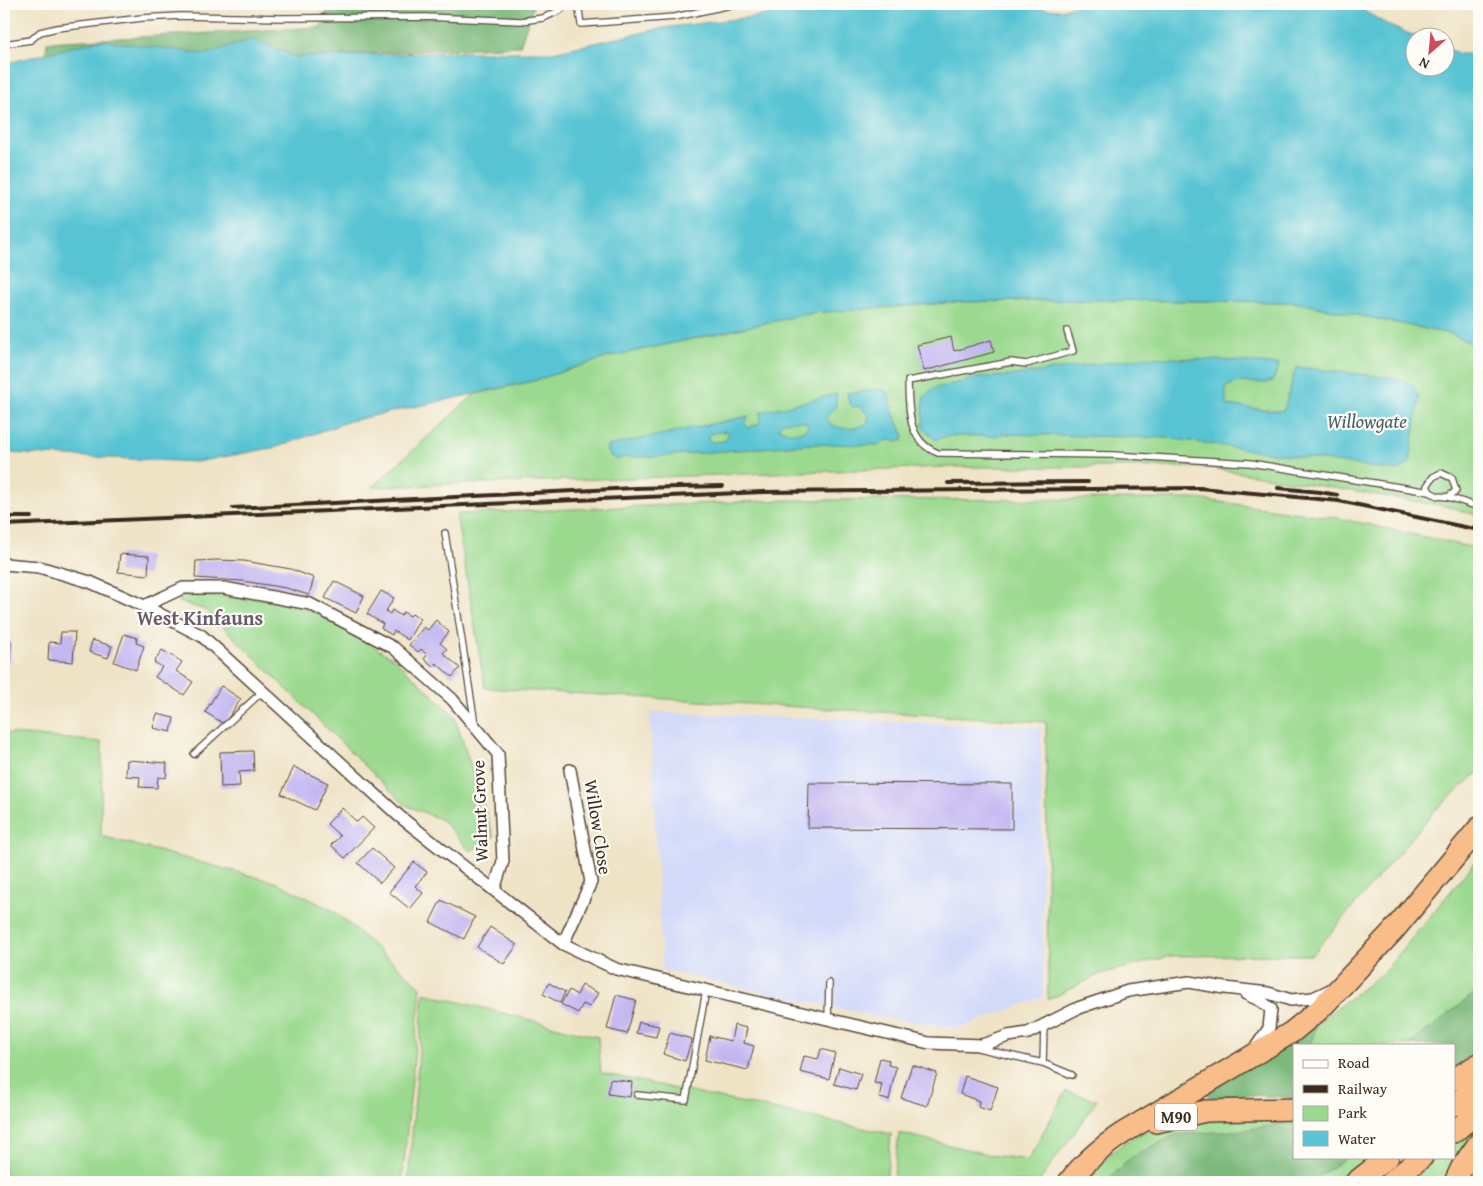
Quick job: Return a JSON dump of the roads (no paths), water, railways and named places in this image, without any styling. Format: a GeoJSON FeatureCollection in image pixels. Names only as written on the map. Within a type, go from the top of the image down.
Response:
{"type":"FeatureCollection","features":[{"type":"Feature","properties":{"kind":"highway"},"geometry":{"type":"LineString","coordinates":[[1075,1179],[1099,1150],[1123,1133],[1292,1032],[1320,1009],[1393,932],[1479,828]]}},
{"type":"Feature","properties":{"kind":"highway"},"geometry":{"type":"LineString","coordinates":[[1456,1078],[1479,1064]]}},
{"type":"Feature","properties":{"kind":"highway"},"geometry":{"type":"LineString","coordinates":[[1456,1103],[1479,1086]]}},
{"type":"Feature","properties":{"kind":"highway","name":"M90"},"geometry":{"type":"LineString","coordinates":[[1075,1179],[1126,1137],[1158,1120],[1206,1111],[1293,1110]]}},
{"type":"Feature","properties":{"kind":"highway"},"geometry":{"type":"LineString","coordinates":[[1456,1130],[1479,1112]]}},
{"type":"Feature","properties":{"kind":"highway"},"geometry":{"type":"LineString","coordinates":[[1454,1182],[1479,1143]]}},
{"type":"Feature","properties":{"kind":"highway"},"geometry":{"type":"LineString","coordinates":[[1356,1182],[1387,1158]]}},
{"type":"Feature","properties":{"kind":"highway"},"geometry":{"type":"LineString","coordinates":[[1391,1182],[1421,1158]]}},
{"type":"Feature","properties":{"kind":"street"},"geometry":{"type":"LineString","coordinates":[[4,564],[38,567],[90,582],[144,606],[202,636],[399,816],[563,944],[616,969],[929,1043],[959,1044],[982,1044],[1008,1036],[1028,1033],[1078,1008],[1128,991],[1189,982],[1268,994],[1291,1000],[1313,998],[1344,985]]}},
{"type":"Feature","properties":{"kind":"street","name":"Walnut Grove"},"geometry":{"type":"LineString","coordinates":[[144,606],[183,588],[224,588],[310,604],[394,648],[452,699],[498,754],[503,861],[494,890]]}},
{"type":"Feature","properties":{"kind":"street","name":"Willow Close"},"geometry":{"type":"LineString","coordinates":[[563,944],[591,882],[570,770]]}},
{"type":"Feature","properties":{"kind":"street"},"geometry":{"type":"LineString","coordinates":[[1225,988],[1249,995],[1271,1009],[1269,1028],[1260,1044],[1233,1068]]}},
{"type":"Feature","properties":{"kind":"lane"},"geometry":{"type":"LineString","coordinates":[[4,44],[31,40],[40,32],[56,28],[142,18],[180,16],[282,18],[425,17],[521,21],[543,18],[561,10],[567,4]]}},
{"type":"Feature","properties":{"kind":"lane"},"geometry":{"type":"LineString","coordinates":[[578,4],[580,24],[675,17],[735,4]]}},
{"type":"Feature","properties":{"kind":"lane"},"geometry":{"type":"LineString","coordinates":[[1067,331],[1073,351],[1026,364],[1011,362],[908,381],[910,420],[921,442],[928,449],[938,453],[1113,455],[1250,464],[1430,492],[1438,496],[1479,505]]}},
{"type":"Feature","properties":{"kind":"lane"},"geometry":{"type":"LineString","coordinates":[[1430,492],[1427,486],[1433,477],[1441,473],[1452,478],[1456,491],[1448,497]]}},
{"type":"Feature","properties":{"kind":"lane"},"geometry":{"type":"LineString","coordinates":[[445,533],[476,727]]}},
{"type":"Feature","properties":{"kind":"lane"},"geometry":{"type":"LineString","coordinates":[[194,754],[263,691]]}},
{"type":"Feature","properties":{"kind":"lane"},"geometry":{"type":"LineString","coordinates":[[828,1020],[829,983]]}},
{"type":"Feature","properties":{"kind":"lane"},"geometry":{"type":"LineString","coordinates":[[637,1095],[686,1100],[706,991]]}},
{"type":"Feature","properties":{"kind":"lane"},"geometry":{"type":"LineString","coordinates":[[1043,1063],[1044,1024]]}},
{"type":"Feature","properties":{"kind":"lane"},"geometry":{"type":"LineString","coordinates":[[959,1044],[1043,1063],[1072,1075]]}},
{"type":"Feature","properties":{"kind":"water"},"geometry":{"type":"Polygon","coordinates":[[[856,4],[992,4],[1060,10],[1080,4],[1352,4],[1392,27],[1406,32],[1406,78],[1456,78],[1456,52],[1479,54],[1479,347],[1451,334],[1294,302],[1097,300],[956,302],[812,313],[608,357],[533,381],[350,421],[277,447],[196,462],[4,453],[4,64],[99,40],[206,54],[252,39],[296,57],[463,52],[553,52],[663,28],[856,4]]]}},
{"type":"Feature","properties":{"kind":"water","name":"Willowgate"},"geometry":{"type":"Polygon","coordinates":[[[1147,357],[1238,361],[1279,365],[1273,381],[1264,383],[1238,382],[1226,387],[1226,405],[1275,411],[1284,410],[1296,367],[1395,378],[1413,385],[1419,398],[1410,463],[1398,471],[1168,438],[1002,434],[996,436],[947,436],[936,440],[923,428],[924,397],[932,389],[982,377],[1009,376],[1147,357]]]}},
{"type":"Feature","properties":{"kind":"water"},"geometry":{"type":"Polygon","coordinates":[[[882,389],[889,394],[892,410],[904,436],[902,441],[887,440],[877,445],[810,444],[651,457],[624,457],[616,460],[607,453],[607,446],[749,416],[745,423],[748,428],[760,423],[761,412],[837,394],[835,408],[828,414],[826,419],[830,423],[840,428],[867,424],[869,415],[859,406],[853,407],[849,403],[847,393],[882,389]],[[801,421],[782,422],[778,427],[795,433],[803,431],[809,424],[801,421]],[[725,431],[709,434],[708,440],[713,442],[725,441],[729,434],[725,431]]]}},
{"type":"Feature","properties":{"kind":"railway"},"geometry":{"type":"LineString","coordinates":[[948,483],[1088,482]]}},
{"type":"Feature","properties":{"kind":"railway"},"geometry":{"type":"LineString","coordinates":[[233,508],[635,488],[723,486]]}},
{"type":"Feature","properties":{"kind":"railway"},"geometry":{"type":"LineString","coordinates":[[4,525],[763,492],[1199,488],[1339,501],[1479,530]]}},
{"type":"Feature","properties":{"kind":"railway"},"geometry":{"type":"LineString","coordinates":[[1278,488],[1337,495]]}},
{"type":"Feature","properties":{"kind":"railway"},"geometry":{"type":"LineString","coordinates":[[4,517],[31,517]]}},
{"type":"Feature","properties":{"kind":"district","name":"West Kinfauns"},"geometry":{"type":"Point","coordinates":[200,618]}}]}
